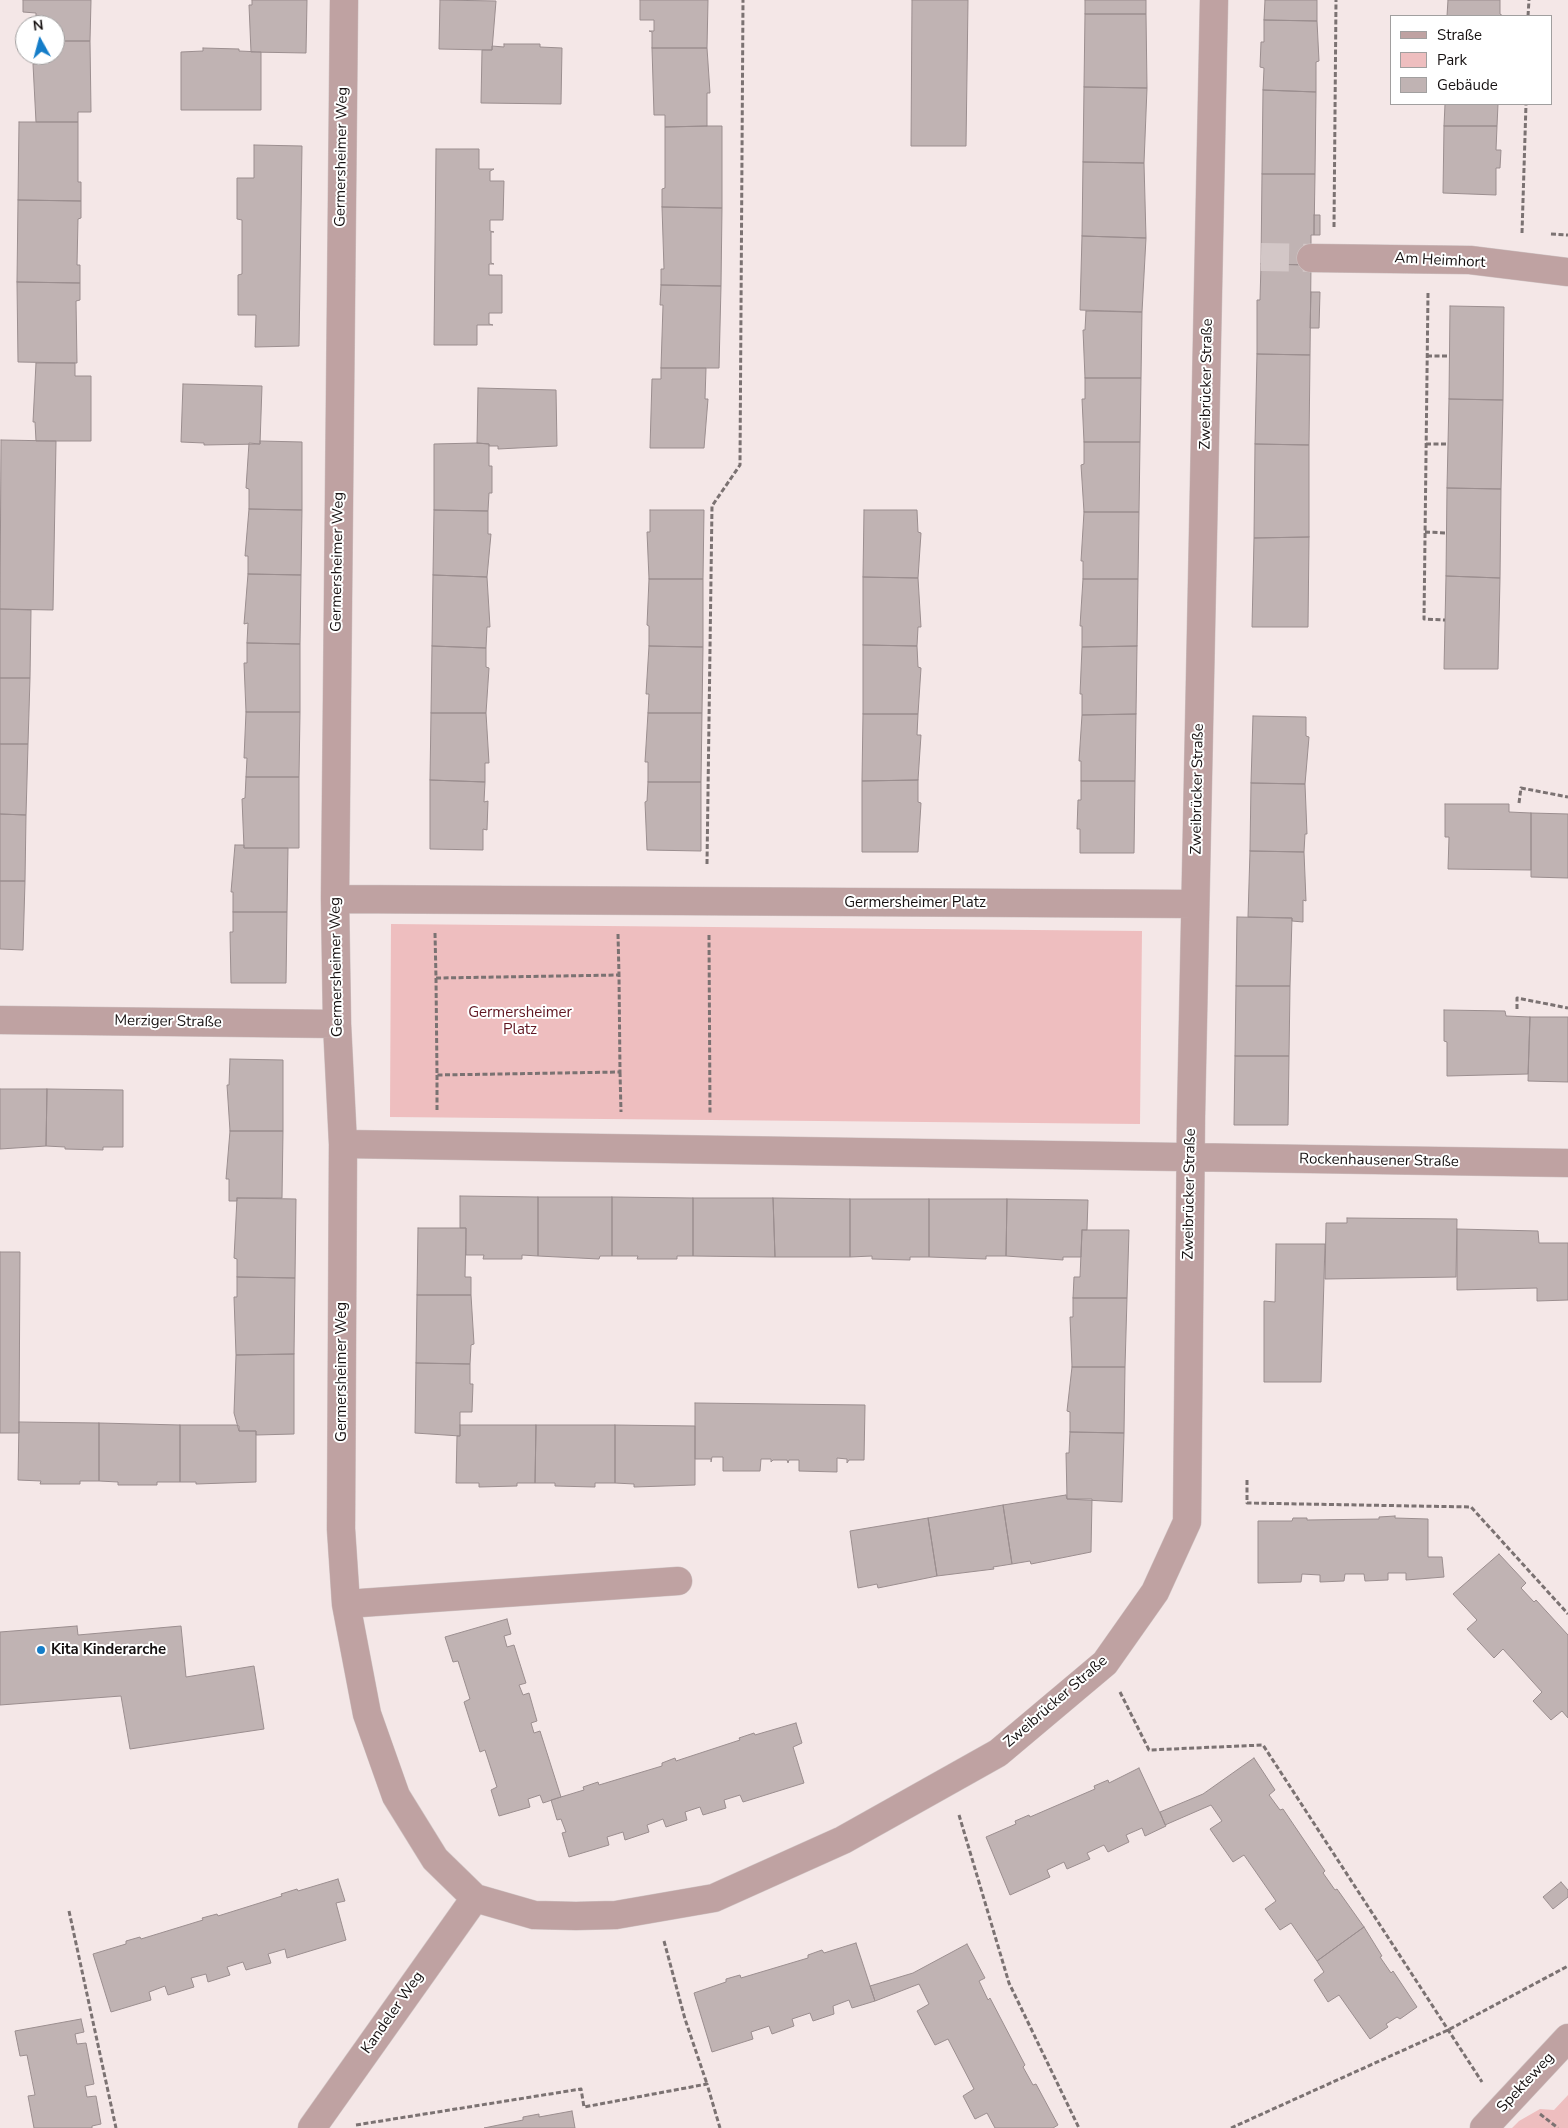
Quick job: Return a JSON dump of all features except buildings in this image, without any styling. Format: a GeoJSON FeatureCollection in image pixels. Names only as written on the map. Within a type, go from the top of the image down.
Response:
{"type":"FeatureCollection","features":[{"type":"Feature","properties":{"kind":"street","name":"Germersheimer Weg"},"geometry":{"type":"LineString","coordinates":[[344,0],[335,899],[337,1024],[343,1144],[341,1529],[346,1604],[367,1714],[396,1796],[435,1859],[475,1898]]}},
{"type":"Feature","properties":{"kind":"street","name":"Zweibrücker Straße"},"geometry":{"type":"LineString","coordinates":[[475,1898],[534,1915],[616,1915],[714,1898],[843,1840],[998,1753],[1105,1663],[1155,1592],[1187,1522],[1195,904],[1214,0]]}},
{"type":"Feature","properties":{"kind":"street","name":"Am Heimhort"},"geometry":{"type":"LineString","coordinates":[[1322,258],[1470,260],[1568,272]]}},
{"type":"Feature","properties":{"kind":"street","name":"Germersheimer Platz"},"geometry":{"type":"LineString","coordinates":[[335,899],[1195,904]]}},
{"type":"Feature","properties":{"kind":"street","name":"Merziger Straße"},"geometry":{"type":"LineString","coordinates":[[0,1020],[337,1024]]}},
{"type":"Feature","properties":{"kind":"street"},"geometry":{"type":"LineString","coordinates":[[343,1144],[1191,1158]]}},
{"type":"Feature","properties":{"kind":"street","name":"Rockenhausener Straße"},"geometry":{"type":"LineString","coordinates":[[1191,1158],[1568,1163]]}},
{"type":"Feature","properties":{"kind":"street"},"geometry":{"type":"LineString","coordinates":[[346,1604],[678,1581]]}},
{"type":"Feature","properties":{"kind":"street","name":"Kandeler Weg"},"geometry":{"type":"LineString","coordinates":[[312,2128],[475,1898]]}},
{"type":"Feature","properties":{"kind":"street","name":"Spekteweg"},"geometry":{"type":"LineString","coordinates":[[1484,2128],[1516,2096],[1568,2038]]}},
{"type":"Feature","properties":{"kind":"path"},"geometry":{"type":"LineString","coordinates":[[707,864],[712,506],[740,465],[743,0]]}},
{"type":"Feature","properties":{"kind":"path"},"geometry":{"type":"LineString","coordinates":[[1322,258],[1336,0]]}},
{"type":"Feature","properties":{"kind":"path"},"geometry":{"type":"LineString","coordinates":[[1528,15],[1529,0]]}},
{"type":"Feature","properties":{"kind":"path"},"geometry":{"type":"LineString","coordinates":[[1526,105],[1522,233],[1531,234]]}},
{"type":"Feature","properties":{"kind":"path"},"geometry":{"type":"LineString","coordinates":[[1550,234],[1568,235]]}},
{"type":"Feature","properties":{"kind":"path"},"geometry":{"type":"LineString","coordinates":[[1428,284],[1424,619],[1445,620]]}},
{"type":"Feature","properties":{"kind":"path"},"geometry":{"type":"LineString","coordinates":[[1427,356],[1449,356]]}},
{"type":"Feature","properties":{"kind":"path"},"geometry":{"type":"LineString","coordinates":[[1426,444],[1448,444]]}},
{"type":"Feature","properties":{"kind":"path"},"geometry":{"type":"LineString","coordinates":[[1425,532],[1447,533]]}},
{"type":"Feature","properties":{"kind":"path"},"geometry":{"type":"LineString","coordinates":[[1519,803],[1521,788],[1568,798]]}},
{"type":"Feature","properties":{"kind":"path"},"geometry":{"type":"LineString","coordinates":[[435,933],[438,1110]]}},
{"type":"Feature","properties":{"kind":"path"},"geometry":{"type":"LineString","coordinates":[[618,934],[621,1112]]}},
{"type":"Feature","properties":{"kind":"path"},"geometry":{"type":"LineString","coordinates":[[709,935],[710,1112]]}},
{"type":"Feature","properties":{"kind":"path"},"geometry":{"type":"LineString","coordinates":[[436,978],[619,975]]}},
{"type":"Feature","properties":{"kind":"path"},"geometry":{"type":"LineString","coordinates":[[1517,1008],[1517,998],[1568,1008]]}},
{"type":"Feature","properties":{"kind":"path"},"geometry":{"type":"LineString","coordinates":[[437,1075],[620,1072]]}},
{"type":"Feature","properties":{"kind":"path"},"geometry":{"type":"LineString","coordinates":[[1247,1480],[1247,1503],[1471,1507],[1568,1614]]}},
{"type":"Feature","properties":{"kind":"path"},"geometry":{"type":"LineString","coordinates":[[1105,1663],[1149,1750],[1263,1745],[1486,2089],[1516,2096]]}},
{"type":"Feature","properties":{"kind":"path"},"geometry":{"type":"LineString","coordinates":[[959,1815],[1009,1983],[1079,2128]]}},
{"type":"Feature","properties":{"kind":"path"},"geometry":{"type":"LineString","coordinates":[[69,1911],[116,2128]]}},
{"type":"Feature","properties":{"kind":"path"},"geometry":{"type":"LineString","coordinates":[[664,1941],[685,2019],[720,2128]]}},
{"type":"Feature","properties":{"kind":"path"},"geometry":{"type":"LineString","coordinates":[[1231,2128],[1448,2030],[1568,1966]]}},
{"type":"Feature","properties":{"kind":"path"},"geometry":{"type":"LineString","coordinates":[[351,2126],[581,2089],[584,2107],[707,2084]]}},
{"type":"Feature","properties":{"kind":"green space","name":"Germersheimer Platz"},"geometry":{"type":"Polygon","coordinates":[[[391,924],[1142,931],[1140,1124],[390,1117],[391,924]]]}},
{"type":"Feature","properties":{"kind":"green space"},"geometry":{"type":"Polygon","coordinates":[[[1568,2095],[1568,2128],[1512,2128],[1519,2121],[1540,2109],[1554,2110],[1568,2095]]]}},
{"type":"Feature","properties":{"kind":"tunnel"},"geometry":{"type":"LineString","coordinates":[[1261,257],[1311,258]]}},
{"type":"Feature","properties":{"kind":"place","name":"Kita Kinderarche"},"geometry":{"type":"Point","coordinates":[41,1650]}}]}
